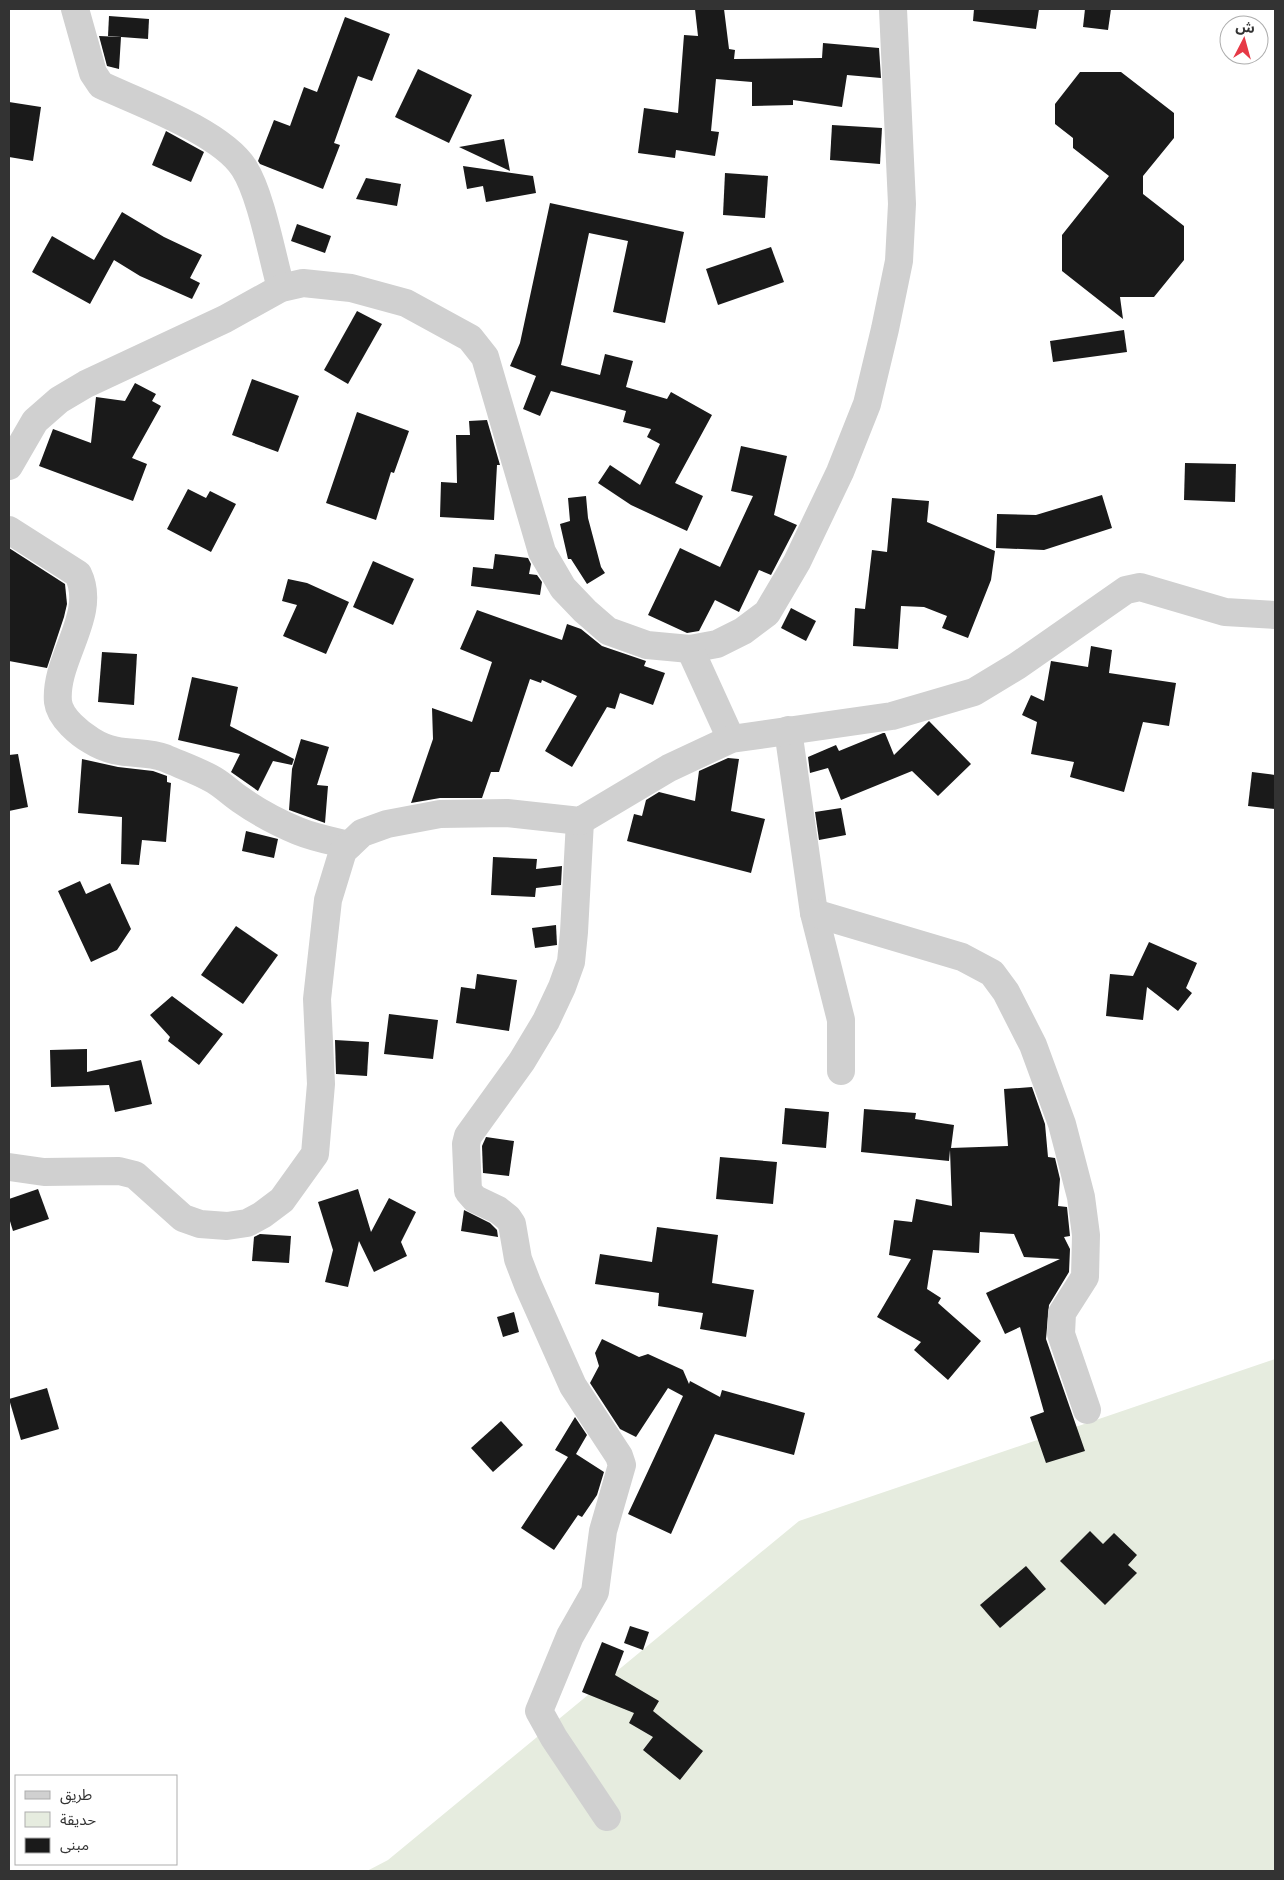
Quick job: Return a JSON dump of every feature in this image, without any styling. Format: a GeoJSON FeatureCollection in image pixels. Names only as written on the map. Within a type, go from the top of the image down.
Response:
{"type":"FeatureCollection","features":[{"type":"Feature","properties":{"kind":"street"},"geometry":{"type":"LineString","coordinates":[[75,9],[93,73],[101,84],[221,144],[239,160],[246,170],[256,197],[281,288]]}},
{"type":"Feature","properties":{"kind":"street"},"geometry":{"type":"LineString","coordinates":[[9,466],[35,421],[59,400],[86,384],[225,319],[281,288],[304,283],[351,288],[406,303],[470,338],[485,357],[542,552],[563,588],[608,631],[647,644],[690,649],[717,644],[743,631],[767,613],[805,546],[840,472],[867,404],[899,261],[902,204],[893,9]]}},
{"type":"Feature","properties":{"kind":"street"},"geometry":{"type":"LineString","coordinates":[[9,530],[78,574],[83,584],[84,602],[62,673],[58,702],[60,709],[76,729],[94,742],[116,752],[161,757],[183,766],[214,780],[243,801],[296,830],[318,838],[349,845]]}},
{"type":"Feature","properties":{"kind":"street"},"geometry":{"type":"LineString","coordinates":[[9,1167],[44,1172],[119,1171],[135,1175],[183,1218],[200,1224],[227,1226],[247,1223],[262,1215],[282,1200],[316,1154],[321,1084],[317,999],[328,900],[339,862],[349,845],[362,833],[387,824],[440,814],[506,813],[580,820],[668,768],[731,739],[892,716],[974,692],[1017,666],[1120,594],[1140,587],[1224,612],[1275,615]]}},
{"type":"Feature","properties":{"kind":"street"},"geometry":{"type":"LineString","coordinates":[[690,649],[731,739]]}},
{"type":"Feature","properties":{"kind":"street"},"geometry":{"type":"LineString","coordinates":[[788,730],[814,913],[841,1020],[841,1071]]}},
{"type":"Feature","properties":{"kind":"street"},"geometry":{"type":"LineString","coordinates":[[580,820],[571,962],[562,987],[522,1061],[468,1136],[466,1144],[466,1186],[471,1195],[508,1218],[512,1224],[518,1259],[573,1386],[621,1460],[618,1481],[603,1531],[595,1592],[570,1636],[539,1711],[554,1738],[607,1816]]}},
{"type":"Feature","properties":{"kind":"street"},"geometry":{"type":"LineString","coordinates":[[814,913],[962,957],[992,973],[1006,992],[1033,1045],[1062,1124],[1081,1198],[1086,1235],[1085,1277],[1062,1313],[1060,1322],[1061,1334],[1087,1410]]}},
{"type":"Feature","properties":{"kind":"green space"},"geometry":{"type":"Polygon","coordinates":[[[1275,1359],[1275,1871],[367,1871],[388,1860],[799,1521],[1275,1359]]]}},
{"type":"Feature","properties":{"kind":"building"},"geometry":{"type":"Polygon","coordinates":[[[695,9],[724,9],[729,49],[735,50],[734,59],[822,58],[823,43],[879,48],[881,78],[847,75],[842,107],[793,100],[793,105],[752,106],[752,82],[716,79],[711,131],[719,132],[715,156],[676,150],[675,158],[638,153],[644,108],[678,113],[684,35],[698,36],[695,9]]]}},
{"type":"Feature","properties":{"kind":"building"},"geometry":{"type":"Polygon","coordinates":[[[974,9],[1039,9],[1036,29],[973,21],[974,9]]]}},
{"type":"Feature","properties":{"kind":"building"},"geometry":{"type":"Polygon","coordinates":[[[1085,9],[1111,9],[1108,30],[1083,27],[1085,9]]]}},
{"type":"Feature","properties":{"kind":"building"},"geometry":{"type":"Polygon","coordinates":[[[109,16],[149,19],[148,39],[108,36],[109,16]]]}},
{"type":"Feature","properties":{"kind":"building"},"geometry":{"type":"Polygon","coordinates":[[[345,17],[390,34],[372,81],[358,76],[334,143],[340,145],[323,189],[260,164],[258,161],[274,120],[290,126],[304,87],[317,92],[345,17]]]}},
{"type":"Feature","properties":{"kind":"building"},"geometry":{"type":"Polygon","coordinates":[[[99,36],[121,37],[119,69],[107,66],[99,36]]]}},
{"type":"Feature","properties":{"kind":"building"},"geometry":{"type":"Polygon","coordinates":[[[418,69],[472,95],[449,143],[395,117],[418,69]]]}},
{"type":"Feature","properties":{"kind":"building"},"geometry":{"type":"Polygon","coordinates":[[[1080,72],[1121,72],[1174,113],[1174,138],[1143,176],[1143,194],[1184,226],[1184,260],[1154,297],[1120,297],[1123,319],[1062,271],[1062,235],[1109,176],[1073,148],[1073,138],[1055,124],[1055,104],[1080,72]]]}},
{"type":"Feature","properties":{"kind":"building"},"geometry":{"type":"Polygon","coordinates":[[[9,102],[41,107],[33,161],[9,157],[9,102]]]}},
{"type":"Feature","properties":{"kind":"building"},"geometry":{"type":"Polygon","coordinates":[[[832,125],[882,128],[880,164],[830,160],[832,125]]]}},
{"type":"Feature","properties":{"kind":"building"},"geometry":{"type":"Polygon","coordinates":[[[166,131],[204,152],[191,182],[152,165],[166,131]]]}},
{"type":"Feature","properties":{"kind":"building"},"geometry":{"type":"Polygon","coordinates":[[[504,139],[510,171],[459,147],[504,139]]]}},
{"type":"Feature","properties":{"kind":"building"},"geometry":{"type":"Polygon","coordinates":[[[463,166],[533,176],[536,193],[486,202],[483,186],[467,189],[463,166]]]}},
{"type":"Feature","properties":{"kind":"building"},"geometry":{"type":"Polygon","coordinates":[[[725,173],[768,176],[765,218],[723,215],[725,173]]]}},
{"type":"Feature","properties":{"kind":"building"},"geometry":{"type":"Polygon","coordinates":[[[366,178],[401,184],[397,206],[356,199],[366,178]]]}},
{"type":"Feature","properties":{"kind":"building"},"geometry":{"type":"Polygon","coordinates":[[[550,203],[684,232],[665,323],[613,312],[628,241],[589,233],[561,365],[600,375],[605,354],[633,361],[626,387],[667,399],[671,392],[712,415],[675,483],[703,496],[687,531],[631,505],[598,483],[610,465],[640,485],[660,444],[647,437],[651,429],[623,422],[626,411],[551,391],[540,416],[523,409],[536,376],[510,366],[520,343],[550,203]]]}},
{"type":"Feature","properties":{"kind":"building"},"geometry":{"type":"Polygon","coordinates":[[[122,212],[164,237],[202,255],[190,278],[200,283],[192,299],[140,276],[114,260],[90,304],[32,272],[52,236],[94,260],[122,212]]]}},
{"type":"Feature","properties":{"kind":"building"},"geometry":{"type":"Polygon","coordinates":[[[297,224],[331,236],[325,253],[291,241],[297,224]]]}},
{"type":"Feature","properties":{"kind":"building"},"geometry":{"type":"Polygon","coordinates":[[[771,247],[784,282],[718,305],[706,269],[771,247]]]}},
{"type":"Feature","properties":{"kind":"building"},"geometry":{"type":"Polygon","coordinates":[[[357,311],[382,324],[348,384],[324,370],[357,311]]]}},
{"type":"Feature","properties":{"kind":"building"},"geometry":{"type":"Polygon","coordinates":[[[1124,330],[1127,352],[1053,362],[1050,341],[1124,330]]]}},
{"type":"Feature","properties":{"kind":"building"},"geometry":{"type":"Polygon","coordinates":[[[252,379],[299,396],[278,452],[232,435],[252,379]]]}},
{"type":"Feature","properties":{"kind":"building"},"geometry":{"type":"Polygon","coordinates":[[[135,383],[156,394],[152,401],[161,406],[132,458],[147,464],[133,501],[39,466],[53,429],[91,443],[96,397],[125,401],[135,383]]]}},
{"type":"Feature","properties":{"kind":"building"},"geometry":{"type":"Polygon","coordinates":[[[357,412],[409,431],[394,473],[391,472],[376,520],[326,503],[357,412]]]}},
{"type":"Feature","properties":{"kind":"building"},"geometry":{"type":"Polygon","coordinates":[[[487,420],[500,465],[497,465],[494,520],[440,517],[441,482],[457,483],[456,435],[470,435],[469,421],[487,420]]]}},
{"type":"Feature","properties":{"kind":"building"},"geometry":{"type":"Polygon","coordinates":[[[741,446],[787,456],[774,515],[797,525],[771,575],[759,570],[739,612],[715,600],[699,631],[687,633],[648,615],[680,548],[720,567],[753,496],[731,491],[741,446]]]}},
{"type":"Feature","properties":{"kind":"building"},"geometry":{"type":"Polygon","coordinates":[[[1185,463],[1236,464],[1235,502],[1184,500],[1185,463]]]}},
{"type":"Feature","properties":{"kind":"building"},"geometry":{"type":"Polygon","coordinates":[[[188,489],[206,498],[210,491],[236,504],[211,552],[167,529],[188,489]]]}},
{"type":"Feature","properties":{"kind":"building"},"geometry":{"type":"Polygon","coordinates":[[[1102,495],[1112,528],[1044,550],[996,548],[997,514],[1036,515],[1102,495]]]}},
{"type":"Feature","properties":{"kind":"building"},"geometry":{"type":"Polygon","coordinates":[[[586,496],[588,518],[601,567],[605,573],[587,584],[571,559],[568,559],[560,524],[570,521],[568,498],[586,496]]]}},
{"type":"Feature","properties":{"kind":"building"},"geometry":{"type":"Polygon","coordinates":[[[892,498],[929,501],[927,522],[995,551],[991,580],[968,638],[942,628],[947,616],[924,607],[901,606],[898,649],[853,646],[855,608],[865,609],[872,550],[887,552],[892,498]]]}},
{"type":"Feature","properties":{"kind":"building"},"geometry":{"type":"Polygon","coordinates":[[[9,548],[65,584],[67,604],[47,668],[9,661],[9,548]]]}},
{"type":"Feature","properties":{"kind":"building"},"geometry":{"type":"Polygon","coordinates":[[[495,554],[528,558],[531,564],[529,574],[537,575],[542,582],[540,595],[471,586],[473,567],[493,569],[495,554]]]}},
{"type":"Feature","properties":{"kind":"building"},"geometry":{"type":"Polygon","coordinates":[[[373,561],[414,579],[393,625],[353,607],[373,561]]]}},
{"type":"Feature","properties":{"kind":"building"},"geometry":{"type":"Polygon","coordinates":[[[288,579],[307,583],[349,602],[326,654],[283,636],[297,605],[282,601],[288,579]]]}},
{"type":"Feature","properties":{"kind":"building"},"geometry":{"type":"Polygon","coordinates":[[[791,608],[816,621],[806,641],[781,628],[791,608]]]}},
{"type":"Feature","properties":{"kind":"building"},"geometry":{"type":"Polygon","coordinates":[[[477,610],[562,640],[567,624],[581,629],[602,646],[646,661],[644,666],[665,673],[653,705],[620,693],[615,709],[607,707],[572,767],[545,751],[577,696],[542,680],[541,683],[530,679],[499,772],[491,772],[482,798],[440,798],[411,803],[433,739],[432,708],[472,722],[492,662],[460,649],[477,610]]]}},
{"type":"Feature","properties":{"kind":"building"},"geometry":{"type":"Polygon","coordinates":[[[1091,646],[1112,650],[1109,673],[1176,683],[1169,726],[1143,722],[1124,792],[1070,777],[1074,762],[1031,754],[1037,722],[1022,715],[1031,695],[1044,701],[1051,661],[1088,667],[1091,646]]]}},
{"type":"Feature","properties":{"kind":"building"},"geometry":{"type":"Polygon","coordinates":[[[102,652],[137,654],[134,705],[98,702],[102,652]]]}},
{"type":"Feature","properties":{"kind":"building"},"geometry":{"type":"Polygon","coordinates":[[[192,677],[238,687],[230,726],[294,759],[292,765],[273,761],[258,791],[231,772],[240,754],[178,740],[192,677]]]}},
{"type":"Feature","properties":{"kind":"building"},"geometry":{"type":"Polygon","coordinates":[[[929,721],[971,764],[938,796],[912,771],[841,800],[828,768],[810,773],[808,757],[836,745],[839,751],[883,733],[885,733],[894,755],[929,721]]]}},
{"type":"Feature","properties":{"kind":"building"},"geometry":{"type":"Polygon","coordinates":[[[301,739],[329,747],[317,785],[328,786],[325,823],[289,810],[292,769],[301,739]]]}},
{"type":"Feature","properties":{"kind":"building"},"geometry":{"type":"Polygon","coordinates":[[[18,754],[28,807],[9,811],[9,755],[18,754]]]}},
{"type":"Feature","properties":{"kind":"building"},"geometry":{"type":"Polygon","coordinates":[[[728,758],[739,759],[731,811],[765,819],[751,873],[627,841],[634,814],[642,816],[646,800],[659,792],[695,801],[699,771],[728,758]]]}},
{"type":"Feature","properties":{"kind":"building"},"geometry":{"type":"Polygon","coordinates":[[[82,759],[118,767],[153,771],[167,776],[167,782],[171,783],[166,842],[142,840],[139,865],[121,864],[122,817],[78,813],[82,759]]]}},
{"type":"Feature","properties":{"kind":"building"},"geometry":{"type":"Polygon","coordinates":[[[1252,772],[1275,775],[1275,809],[1248,806],[1252,772]]]}},
{"type":"Feature","properties":{"kind":"building"},"geometry":{"type":"Polygon","coordinates":[[[841,808],[846,835],[819,840],[815,812],[841,808]]]}},
{"type":"Feature","properties":{"kind":"building"},"geometry":{"type":"Polygon","coordinates":[[[246,831],[278,839],[274,858],[242,851],[246,831]]]}},
{"type":"Feature","properties":{"kind":"building"},"geometry":{"type":"Polygon","coordinates":[[[493,857],[537,859],[536,869],[562,866],[561,885],[536,888],[535,897],[491,895],[493,857]]]}},
{"type":"Feature","properties":{"kind":"building"},"geometry":{"type":"Polygon","coordinates":[[[80,881],[86,894],[110,883],[131,929],[117,950],[91,962],[58,891],[80,881]]]}},
{"type":"Feature","properties":{"kind":"building"},"geometry":{"type":"Polygon","coordinates":[[[556,925],[557,945],[535,948],[532,928],[556,925]]]}},
{"type":"Feature","properties":{"kind":"building"},"geometry":{"type":"Polygon","coordinates":[[[236,926],[278,955],[243,1004],[201,975],[236,926]]]}},
{"type":"Feature","properties":{"kind":"building"},"geometry":{"type":"Polygon","coordinates":[[[1149,942],[1197,963],[1186,988],[1192,993],[1178,1011],[1147,987],[1143,1020],[1106,1016],[1110,974],[1133,976],[1149,942]]]}},
{"type":"Feature","properties":{"kind":"building"},"geometry":{"type":"Polygon","coordinates":[[[477,974],[517,980],[509,1031],[456,1023],[461,987],[475,989],[477,974]]]}},
{"type":"Feature","properties":{"kind":"building"},"geometry":{"type":"Polygon","coordinates":[[[172,996],[223,1034],[199,1065],[168,1041],[170,1037],[150,1015],[172,996]]]}},
{"type":"Feature","properties":{"kind":"building"},"geometry":{"type":"Polygon","coordinates":[[[389,1014],[438,1020],[433,1059],[384,1054],[389,1014]]]}},
{"type":"Feature","properties":{"kind":"building"},"geometry":{"type":"Polygon","coordinates":[[[335,1040],[369,1042],[367,1076],[336,1074],[335,1040]]]}},
{"type":"Feature","properties":{"kind":"building"},"geometry":{"type":"Polygon","coordinates":[[[87,1049],[87,1072],[141,1060],[152,1104],[115,1112],[109,1085],[51,1087],[50,1050],[87,1049]]]}},
{"type":"Feature","properties":{"kind":"building"},"geometry":{"type":"Polygon","coordinates":[[[1032,1087],[1045,1124],[1048,1157],[1055,1158],[1060,1179],[1058,1206],[1067,1207],[1070,1236],[1064,1237],[1070,1249],[1069,1272],[1049,1305],[1046,1339],[1085,1451],[1046,1463],[1030,1417],[1044,1412],[1020,1327],[1005,1334],[986,1293],[1060,1259],[1024,1257],[1014,1234],[980,1232],[979,1253],[933,1250],[927,1289],[941,1298],[938,1303],[981,1341],[948,1380],[914,1350],[921,1342],[877,1317],[911,1259],[889,1255],[894,1220],[912,1222],[916,1199],[952,1206],[950,1150],[949,1161],[861,1152],[864,1109],[916,1113],[915,1119],[954,1125],[951,1148],[1008,1146],[1004,1089],[1032,1087]]]}},
{"type":"Feature","properties":{"kind":"building"},"geometry":{"type":"Polygon","coordinates":[[[785,1108],[829,1112],[826,1148],[782,1144],[785,1108]]]}},
{"type":"Feature","properties":{"kind":"building"},"geometry":{"type":"Polygon","coordinates":[[[486,1137],[514,1141],[509,1176],[483,1173],[482,1146],[486,1137]]]}},
{"type":"Feature","properties":{"kind":"building"},"geometry":{"type":"Polygon","coordinates":[[[720,1157],[777,1162],[773,1204],[716,1199],[720,1157]]]}},
{"type":"Feature","properties":{"kind":"building"},"geometry":{"type":"Polygon","coordinates":[[[38,1189],[49,1219],[13,1231],[9,1218],[9,1199],[38,1189]]]}},
{"type":"Feature","properties":{"kind":"building"},"geometry":{"type":"Polygon","coordinates":[[[358,1189],[371,1232],[389,1198],[416,1212],[401,1242],[407,1256],[374,1272],[359,1241],[348,1287],[325,1282],[333,1250],[318,1202],[358,1189]]]}},
{"type":"Feature","properties":{"kind":"building"},"geometry":{"type":"Polygon","coordinates":[[[464,1210],[490,1223],[497,1230],[498,1237],[461,1231],[464,1210]]]}},
{"type":"Feature","properties":{"kind":"building"},"geometry":{"type":"Polygon","coordinates":[[[657,1227],[718,1235],[712,1283],[754,1290],[746,1337],[700,1329],[703,1313],[658,1306],[659,1293],[595,1284],[600,1254],[652,1262],[657,1227]]]}},
{"type":"Feature","properties":{"kind":"building"},"geometry":{"type":"Polygon","coordinates":[[[260,1234],[291,1236],[289,1263],[252,1261],[254,1237],[260,1234]]]}},
{"type":"Feature","properties":{"kind":"building"},"geometry":{"type":"Polygon","coordinates":[[[514,1312],[519,1332],[503,1337],[497,1317],[514,1312]]]}},
{"type":"Feature","properties":{"kind":"building"},"geometry":{"type":"Polygon","coordinates":[[[602,1339],[639,1357],[648,1354],[683,1370],[689,1384],[690,1381],[720,1397],[722,1390],[805,1413],[794,1455],[715,1434],[671,1534],[628,1514],[683,1396],[668,1388],[636,1437],[620,1429],[590,1383],[599,1366],[595,1353],[602,1339]]]}},
{"type":"Feature","properties":{"kind":"building"},"geometry":{"type":"Polygon","coordinates":[[[47,1388],[59,1429],[21,1440],[9,1399],[47,1388]]]}},
{"type":"Feature","properties":{"kind":"building"},"geometry":{"type":"Polygon","coordinates":[[[575,1417],[587,1435],[576,1454],[604,1472],[597,1495],[582,1517],[578,1515],[554,1550],[521,1528],[568,1457],[555,1450],[575,1417]]]}},
{"type":"Feature","properties":{"kind":"building"},"geometry":{"type":"Polygon","coordinates":[[[501,1421],[523,1445],[493,1472],[471,1448],[501,1421]]]}},
{"type":"Feature","properties":{"kind":"building"},"geometry":{"type":"Polygon","coordinates":[[[1090,1531],[1103,1544],[1114,1533],[1137,1555],[1128,1565],[1137,1573],[1105,1605],[1060,1561],[1090,1531]]]}},
{"type":"Feature","properties":{"kind":"building"},"geometry":{"type":"Polygon","coordinates":[[[1026,1566],[1046,1589],[1000,1628],[980,1605],[1026,1566]]]}},
{"type":"Feature","properties":{"kind":"building"},"geometry":{"type":"Polygon","coordinates":[[[630,1626],[649,1632],[643,1650],[624,1643],[630,1626]]]}},
{"type":"Feature","properties":{"kind":"building"},"geometry":{"type":"Polygon","coordinates":[[[602,1642],[624,1651],[615,1675],[659,1701],[653,1711],[703,1751],[680,1780],[643,1750],[653,1737],[629,1723],[634,1713],[582,1692],[602,1642]]]}}]}
